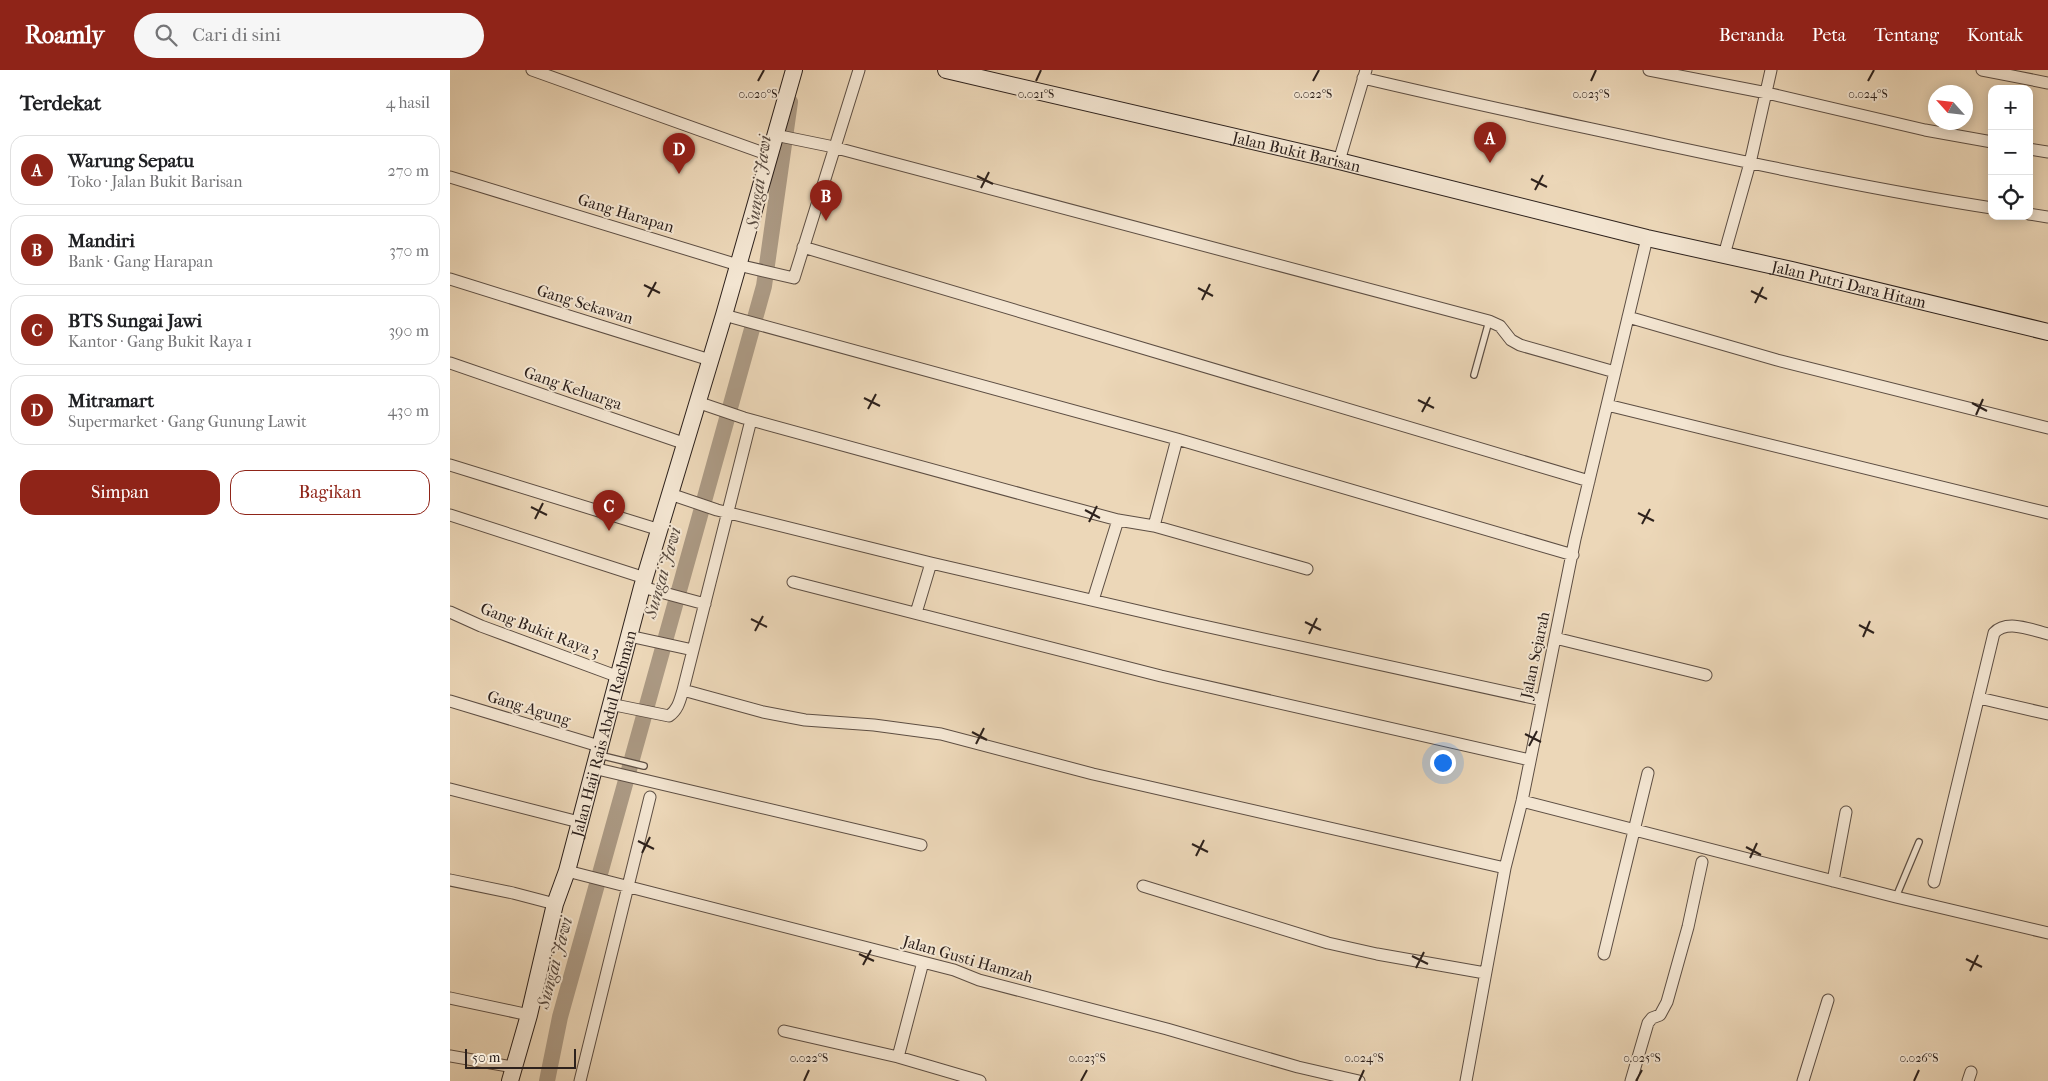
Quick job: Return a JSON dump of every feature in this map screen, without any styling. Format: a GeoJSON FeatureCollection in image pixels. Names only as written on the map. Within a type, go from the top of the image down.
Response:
{"type":"FeatureCollection","features":[{"type":"Feature","properties":{"kind":"street"},"geometry":{"type":"LineString","coordinates":[[532,70],[769,155]]}},
{"type":"Feature","properties":{"kind":"street","name":"Jalan Haji Rais Abdul Rachman"},"geometry":{"type":"LineString","coordinates":[[512,1074],[529,1015],[555,904],[572,872],[579,822],[600,757],[610,704],[643,582],[660,530],[676,497],[686,444],[701,404],[710,360],[731,316],[746,267],[769,155],[781,137],[794,70]]}},
{"type":"Feature","properties":{"kind":"street"},"geometry":{"type":"LineString","coordinates":[[859,70],[832,147],[803,248],[1589,481]]}},
{"type":"Feature","properties":{"kind":"street","name":"Jalan Bukit Barisan"},"geometry":{"type":"LineString","coordinates":[[946,70],[1339,161],[1647,238]]}},
{"type":"Feature","properties":{"kind":"street"},"geometry":{"type":"LineString","coordinates":[[1649,70],[1767,93],[1925,130],[1988,141]]}},
{"type":"Feature","properties":{"kind":"street"},"geometry":{"type":"LineString","coordinates":[[1724,255],[1750,163],[1771,70]]}},
{"type":"Feature","properties":{"kind":"street"},"geometry":{"type":"LineString","coordinates":[[1982,70],[2048,83]]}},
{"type":"Feature","properties":{"kind":"street"},"geometry":{"type":"LineString","coordinates":[[1339,161],[1364,74],[1470,103],[1750,163],[1931,199],[1988,207]]}},
{"type":"Feature","properties":{"kind":"street"},"geometry":{"type":"LineString","coordinates":[[781,137],[832,147],[1489,321],[1500,326],[1511,340],[1520,345],[1615,372]]}},
{"type":"Feature","properties":{"kind":"street"},"geometry":{"type":"LineString","coordinates":[[2033,150],[2048,152]]}},
{"type":"Feature","properties":{"kind":"street","name":"Gang Harapan"},"geometry":{"type":"LineString","coordinates":[[450,177],[746,267],[790,277],[803,248]]}},
{"type":"Feature","properties":{"kind":"street"},"geometry":{"type":"LineString","coordinates":[[2033,215],[2048,217]]}},
{"type":"Feature","properties":{"kind":"street","name":"Jalan Putri Dara Hitam"},"geometry":{"type":"LineString","coordinates":[[1647,238],[2048,332]]}},
{"type":"Feature","properties":{"kind":"street","name":"Jalan Sejarah"},"geometry":{"type":"LineString","coordinates":[[1466,1081],[1505,868],[1522,801],[1589,481],[1647,238]]}},
{"type":"Feature","properties":{"kind":"street","name":"Gang Sekawan"},"geometry":{"type":"LineString","coordinates":[[450,279],[710,360]]}},
{"type":"Feature","properties":{"kind":"street"},"geometry":{"type":"LineString","coordinates":[[731,316],[1177,438],[1573,555]]}},
{"type":"Feature","properties":{"kind":"street"},"geometry":{"type":"LineString","coordinates":[[1628,317],[1777,360],[2048,428]]}},
{"type":"Feature","properties":{"kind":"street","name":"Gang Keluarga"},"geometry":{"type":"LineString","coordinates":[[450,363],[686,444]]}},
{"type":"Feature","properties":{"kind":"street"},"geometry":{"type":"LineString","coordinates":[[701,404],[748,419],[1118,520],[1154,526],[1307,568]]}},
{"type":"Feature","properties":{"kind":"street"},"geometry":{"type":"LineString","coordinates":[[1607,405],[2048,513]]}},
{"type":"Feature","properties":{"kind":"street"},"geometry":{"type":"LineString","coordinates":[[610,704],[661,715],[669,716],[673,713],[683,690],[693,650],[700,603],[748,419]]}},
{"type":"Feature","properties":{"kind":"street"},"geometry":{"type":"LineString","coordinates":[[1154,526],[1177,438]]}},
{"type":"Feature","properties":{"kind":"street"},"geometry":{"type":"LineString","coordinates":[[450,465],[660,530]]}},
{"type":"Feature","properties":{"kind":"street"},"geometry":{"type":"LineString","coordinates":[[676,497],[723,511],[931,563],[1542,700]]}},
{"type":"Feature","properties":{"kind":"street"},"geometry":{"type":"LineString","coordinates":[[450,515],[643,582],[662,592],[700,603]]}},
{"type":"Feature","properties":{"kind":"street"},"geometry":{"type":"LineString","coordinates":[[1093,600],[1118,520]]}},
{"type":"Feature","properties":{"kind":"street"},"geometry":{"type":"LineString","coordinates":[[916,613],[931,563]]}},
{"type":"Feature","properties":{"kind":"street"},"geometry":{"type":"LineString","coordinates":[[793,582],[1161,676],[1530,760]]}},
{"type":"Feature","properties":{"kind":"street","name":"Gang Bukit Raya 3"},"geometry":{"type":"LineString","coordinates":[[450,612],[481,626],[618,677]]}},
{"type":"Feature","properties":{"kind":"street"},"geometry":{"type":"LineString","coordinates":[[1934,882],[1994,633],[1998,628],[2011,626],[2048,634]]}},
{"type":"Feature","properties":{"kind":"street"},"geometry":{"type":"LineString","coordinates":[[629,636],[646,638],[693,650]]}},
{"type":"Feature","properties":{"kind":"street"},"geometry":{"type":"LineString","coordinates":[[1555,638],[1706,675]]}},
{"type":"Feature","properties":{"kind":"street"},"geometry":{"type":"LineString","coordinates":[[683,690],[763,712],[805,720],[874,725],[941,734],[1093,774],[1505,868]]}},
{"type":"Feature","properties":{"kind":"street"},"geometry":{"type":"LineString","coordinates":[[1979,698],[2048,714]]}},
{"type":"Feature","properties":{"kind":"street","name":"Gang Agung"},"geometry":{"type":"LineString","coordinates":[[450,701],[600,757],[610,772],[921,845]]}},
{"type":"Feature","properties":{"kind":"street"},"geometry":{"type":"LineString","coordinates":[[1604,954],[1636,830],[1648,773]]}},
{"type":"Feature","properties":{"kind":"street"},"geometry":{"type":"LineString","coordinates":[[450,789],[579,822]]}},
{"type":"Feature","properties":{"kind":"street"},"geometry":{"type":"LineString","coordinates":[[582,1081],[623,886],[650,797]]}},
{"type":"Feature","properties":{"kind":"street"},"geometry":{"type":"LineString","coordinates":[[1522,801],[1896,897],[2048,933]]}},
{"type":"Feature","properties":{"kind":"street"},"geometry":{"type":"LineString","coordinates":[[1833,881],[1846,812]]}},
{"type":"Feature","properties":{"kind":"street"},"geometry":{"type":"LineString","coordinates":[[1631,1081],[1648,1023],[1652,1018],[1660,1015],[1667,1002],[1688,927],[1702,862]]}},
{"type":"Feature","properties":{"kind":"street","name":"Jalan Gusti Hamzah"},"geometry":{"type":"LineString","coordinates":[[572,872],[954,970],[979,980],[1167,1029],[1298,1067],[1359,1081]]}},
{"type":"Feature","properties":{"kind":"street"},"geometry":{"type":"LineString","coordinates":[[450,880],[513,892],[555,904]]}},
{"type":"Feature","properties":{"kind":"street"},"geometry":{"type":"LineString","coordinates":[[1143,886],[1328,943],[1377,954],[1485,973]]}},
{"type":"Feature","properties":{"kind":"street"},"geometry":{"type":"LineString","coordinates":[[898,1057],[923,962]]}},
{"type":"Feature","properties":{"kind":"street"},"geometry":{"type":"LineString","coordinates":[[450,998],[529,1015]]}},
{"type":"Feature","properties":{"kind":"street"},"geometry":{"type":"LineString","coordinates":[[1803,1081],[1828,1000]]}},
{"type":"Feature","properties":{"kind":"street"},"geometry":{"type":"LineString","coordinates":[[784,1031],[898,1057],[980,1081]]}},
{"type":"Feature","properties":{"kind":"street"},"geometry":{"type":"LineString","coordinates":[[450,1056],[512,1074]]}},
{"type":"Feature","properties":{"kind":"lane"},"geometry":{"type":"LineString","coordinates":[[1474,375],[1489,321]]}},
{"type":"Feature","properties":{"kind":"lane"},"geometry":{"type":"LineString","coordinates":[[600,757],[642,765]]}},
{"type":"Feature","properties":{"kind":"lane"},"geometry":{"type":"LineString","coordinates":[[1896,897],[1919,842]]}},
{"type":"Feature","properties":{"kind":"waterway","name":"Sungai Jawi"},"geometry":{"type":"LineString","coordinates":[[547,1081],[560,1017],[764,286],[790,102]]}},
{"type":"Feature","properties":{"kind":"place","name":"Warung Sepatu"},"geometry":{"type":"Point","coordinates":[1490,163]}},
{"type":"Feature","properties":{"kind":"place","name":"Mitramart"},"geometry":{"type":"Point","coordinates":[679,174]}},
{"type":"Feature","properties":{"kind":"place","name":"Mandiri"},"geometry":{"type":"Point","coordinates":[826,221]}},
{"type":"Feature","properties":{"kind":"place","name":"BTS Sungai Jawi"},"geometry":{"type":"Point","coordinates":[609,531]}}]}
